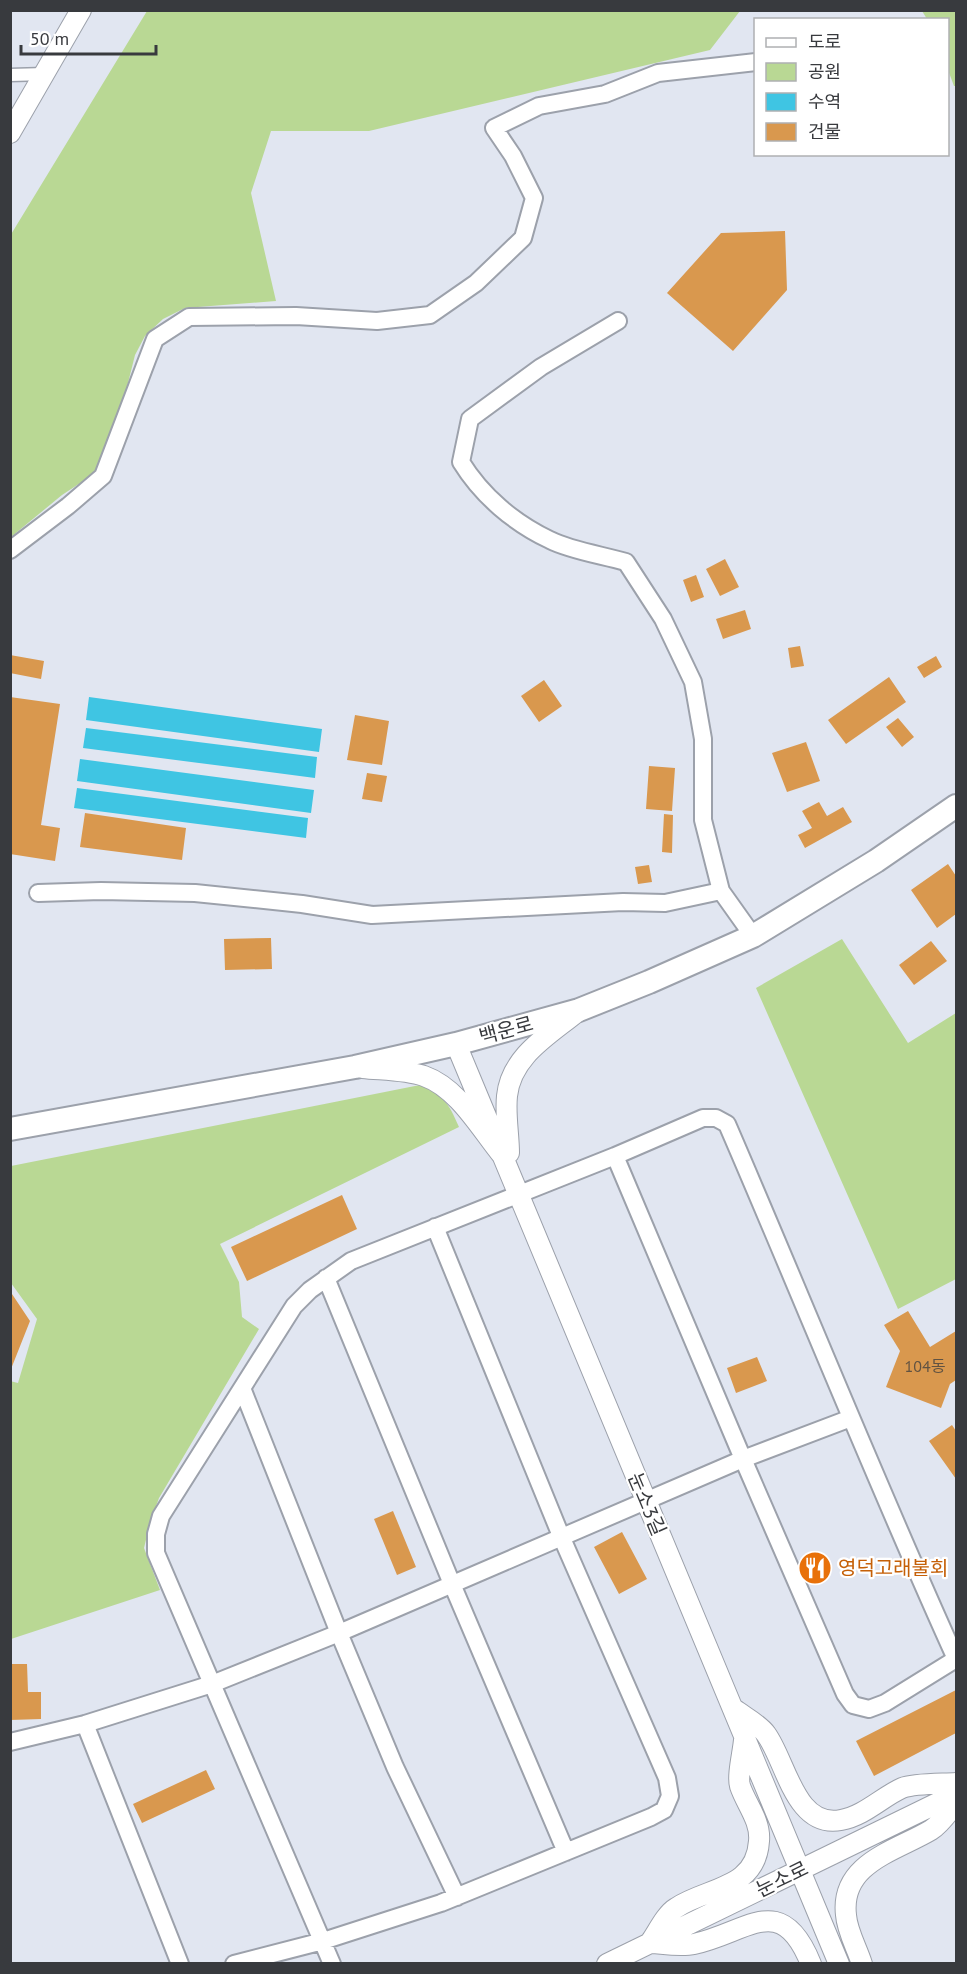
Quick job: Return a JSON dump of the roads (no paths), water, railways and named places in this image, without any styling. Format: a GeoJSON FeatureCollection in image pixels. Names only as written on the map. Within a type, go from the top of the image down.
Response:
{"type":"FeatureCollection","features":[{"type":"Feature","properties":{"kind":"main road","name":"백운로"},"geometry":{"type":"LineString","coordinates":[[10,1129],[355,1066],[456,1044],[579,1010],[753,936],[876,861],[957,806]]}},
{"type":"Feature","properties":{"kind":"street"},"geometry":{"type":"LineString","coordinates":[[10,133],[81,10]]}},
{"type":"Feature","properties":{"kind":"street"},"geometry":{"type":"LineString","coordinates":[[10,550],[103,476],[154,339],[189,317],[296,316],[377,321],[430,315],[476,283],[523,238],[534,198],[513,156],[494,128],[539,106],[605,94],[658,73],[754,62]]}},
{"type":"Feature","properties":{"kind":"street"},"geometry":{"type":"LineString","coordinates":[[10,75],[45,74]]}},
{"type":"Feature","properties":{"kind":"street"},"geometry":{"type":"LineString","coordinates":[[618,321],[541,367],[470,419],[461,462],[474,484],[516,521],[552,541],[626,562],[663,619],[693,682],[703,739],[703,820],[721,891],[753,936]]}},
{"type":"Feature","properties":{"kind":"street"},"geometry":{"type":"LineString","coordinates":[[38,893],[101,891],[195,893],[302,904],[372,915],[623,902],[665,903],[721,891]]}},
{"type":"Feature","properties":{"kind":"street"},"geometry":{"type":"LineString","coordinates":[[355,1066],[422,1075],[442,1084],[462,1104],[502,1155],[510,1153],[507,1096],[511,1078],[525,1054],[579,1010]]}},
{"type":"Feature","properties":{"kind":"street","name":"눈소3길"},"geometry":{"type":"LineString","coordinates":[[456,1044],[839,1964]]}},
{"type":"Feature","properties":{"kind":"street"},"geometry":{"type":"LineString","coordinates":[[332,1964],[156,1553],[156,1534],[161,1516],[294,1306],[310,1290],[351,1261],[615,1156],[703,1118],[716,1118],[727,1124],[908,1554],[956,1659],[885,1703],[869,1709],[853,1705],[845,1694],[743,1460],[615,1156]]}},
{"type":"Feature","properties":{"kind":"street"},"geometry":{"type":"LineString","coordinates":[[234,1964],[323,1941],[457,1897],[664,1810],[670,1796],[667,1778],[561,1536],[435,1227]]}},
{"type":"Feature","properties":{"kind":"street"},"geometry":{"type":"LineString","coordinates":[[326,1278],[566,1852]]}},
{"type":"Feature","properties":{"kind":"street"},"geometry":{"type":"LineString","coordinates":[[242,1388],[395,1767],[457,1897]]}},
{"type":"Feature","properties":{"kind":"street"},"geometry":{"type":"LineString","coordinates":[[10,1742],[85,1724],[212,1684],[339,1633],[743,1460],[851,1418]]}},
{"type":"Feature","properties":{"kind":"street"},"geometry":{"type":"LineString","coordinates":[[732,1707],[765,1733],[799,1800],[808,1811],[823,1819],[840,1820],[856,1814],[904,1787],[957,1783]]}},
{"type":"Feature","properties":{"kind":"street"},"geometry":{"type":"LineString","coordinates":[[85,1724],[180,1964]]}},
{"type":"Feature","properties":{"kind":"street"},"geometry":{"type":"LineString","coordinates":[[649,1943],[674,1908],[739,1880],[750,1869],[758,1854],[760,1840],[758,1827],[739,1783],[745,1737]]}},
{"type":"Feature","properties":{"kind":"street","name":"눈소로"},"geometry":{"type":"LineString","coordinates":[[607,1964],[957,1794]]}},
{"type":"Feature","properties":{"kind":"street"},"geometry":{"type":"LineString","coordinates":[[862,1964],[845,1913],[847,1895],[853,1878],[866,1865],[934,1828],[957,1803]]}},
{"type":"Feature","properties":{"kind":"street"},"geometry":{"type":"LineString","coordinates":[[649,1943],[692,1945],[760,1921],[776,1921],[792,1929],[804,1945],[812,1964]]}},
{"type":"Feature","properties":{"kind":"water"},"geometry":{"type":"Polygon","coordinates":[[[89,697],[322,729],[319,752],[86,720],[89,697]]]}},
{"type":"Feature","properties":{"kind":"water"},"geometry":{"type":"Polygon","coordinates":[[[86,728],[317,757],[315,778],[83,748],[86,728]]]}},
{"type":"Feature","properties":{"kind":"water"},"geometry":{"type":"Polygon","coordinates":[[[80,759],[314,790],[311,813],[77,781],[80,759]]]}},
{"type":"Feature","properties":{"kind":"water"},"geometry":{"type":"Polygon","coordinates":[[[77,788],[308,818],[306,838],[74,808],[77,788]]]}},
{"type":"Feature","properties":{"kind":"place","name":"영덕고래불회"},"geometry":{"type":"Point","coordinates":[815,1568]}}]}
